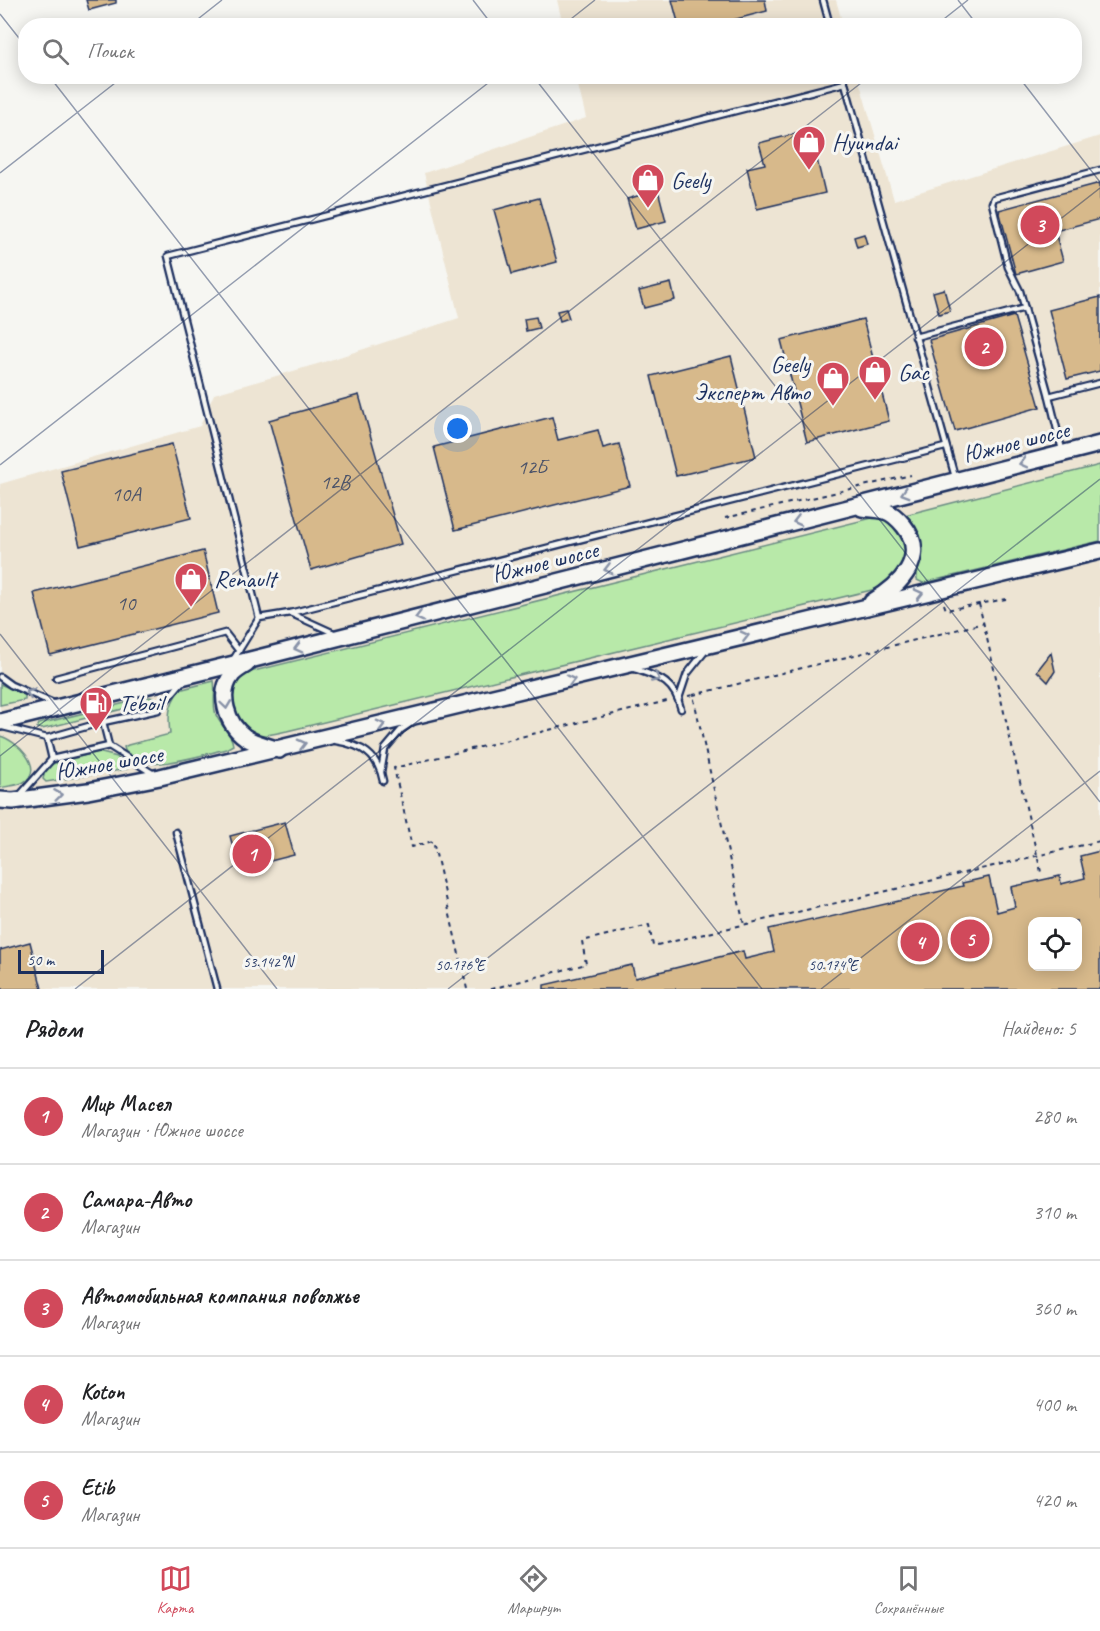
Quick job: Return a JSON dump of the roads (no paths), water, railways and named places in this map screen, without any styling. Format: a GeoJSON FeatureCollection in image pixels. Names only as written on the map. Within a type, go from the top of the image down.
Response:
{"type":"FeatureCollection","features":[{"type":"Feature","properties":{"kind":"main road","name":"Южное шоссе"},"geometry":{"type":"LineString","coordinates":[[0,722],[1100,444]]}},
{"type":"Feature","properties":{"kind":"main road"},"geometry":{"type":"LineString","coordinates":[[854,507],[887,511],[909,532],[913,544],[913,558],[907,572],[884,595],[862,608]]}},
{"type":"Feature","properties":{"kind":"main road","name":"Южное шоссе"},"geometry":{"type":"LineString","coordinates":[[7,800],[88,791],[279,750],[1100,551]]}},
{"type":"Feature","properties":{"kind":"main road"},"geometry":{"type":"LineString","coordinates":[[254,659],[232,674],[225,687],[227,714],[233,725],[247,739],[279,750]]}},
{"type":"Feature","properties":{"kind":"lane"},"geometry":{"type":"LineString","coordinates":[[823,0],[828,18]]}},
{"type":"Feature","properties":{"kind":"lane"},"geometry":{"type":"LineString","coordinates":[[231,665],[259,618],[168,256],[841,84]]}},
{"type":"Feature","properties":{"kind":"lane"},"geometry":{"type":"LineString","coordinates":[[845,84],[955,480]]}},
{"type":"Feature","properties":{"kind":"lane"},"geometry":{"type":"LineString","coordinates":[[1062,454],[1025,308],[1020,291],[1008,267],[992,203],[994,198],[1100,170]]}},
{"type":"Feature","properties":{"kind":"lane"},"geometry":{"type":"LineString","coordinates":[[915,337],[1025,308]]}},
{"type":"Feature","properties":{"kind":"lane"},"geometry":{"type":"LineString","coordinates":[[1049,396],[1100,383]]}},
{"type":"Feature","properties":{"kind":"lane"},"geometry":{"type":"LineString","coordinates":[[259,618],[290,613],[945,447]]}},
{"type":"Feature","properties":{"kind":"lane"},"geometry":{"type":"LineString","coordinates":[[290,613],[341,637]]}},
{"type":"Feature","properties":{"kind":"lane"},"geometry":{"type":"LineString","coordinates":[[56,678],[225,633],[239,651]]}},
{"type":"Feature","properties":{"kind":"lane"},"geometry":{"type":"LineString","coordinates":[[679,698],[687,674],[710,645]]}},
{"type":"Feature","properties":{"kind":"lane"},"geometry":{"type":"LineString","coordinates":[[627,666],[663,680],[672,687],[679,698],[681,709]]}},
{"type":"Feature","properties":{"kind":"lane"},"geometry":{"type":"LineString","coordinates":[[0,727],[47,738],[103,722],[158,710],[187,676]]}},
{"type":"Feature","properties":{"kind":"lane"},"geometry":{"type":"LineString","coordinates":[[0,677],[11,685],[62,707]]}},
{"type":"Feature","properties":{"kind":"lane"},"geometry":{"type":"LineString","coordinates":[[381,772],[385,749],[392,740],[427,714]]}},
{"type":"Feature","properties":{"kind":"lane"},"geometry":{"type":"LineString","coordinates":[[103,722],[109,746],[143,769],[160,777]]}},
{"type":"Feature","properties":{"kind":"lane"},"geometry":{"type":"LineString","coordinates":[[47,738],[52,759]]}},
{"type":"Feature","properties":{"kind":"lane"},"geometry":{"type":"LineString","coordinates":[[324,739],[349,743],[370,753],[381,772],[383,781]]}},
{"type":"Feature","properties":{"kind":"lane"},"geometry":{"type":"LineString","coordinates":[[7,800],[52,759],[109,746]]}},
{"type":"Feature","properties":{"kind":"lane"},"geometry":{"type":"LineString","coordinates":[[176,832],[217,989]]}},
{"type":"Feature","properties":{"kind":"place","name":"Hyundai"},"geometry":{"type":"Point","coordinates":[809,171]}},
{"type":"Feature","properties":{"kind":"place","name":"Geely"},"geometry":{"type":"Point","coordinates":[648,209]}},
{"type":"Feature","properties":{"kind":"place","name":"Автомобильная компания поволжье"},"geometry":{"type":"Point","coordinates":[1040,225]}},
{"type":"Feature","properties":{"kind":"place","name":"Самара-Авто"},"geometry":{"type":"Point","coordinates":[984,347]}},
{"type":"Feature","properties":{"kind":"place","name":"Gac"},"geometry":{"type":"Point","coordinates":[875,401]}},
{"type":"Feature","properties":{"kind":"place","name":"Geely Эксперт Авто"},"geometry":{"type":"Point","coordinates":[833,407]}},
{"type":"Feature","properties":{"kind":"place","name":"Renault"},"geometry":{"type":"Point","coordinates":[191,608]}},
{"type":"Feature","properties":{"kind":"place","name":"Teboil"},"geometry":{"type":"Point","coordinates":[96,732]}},
{"type":"Feature","properties":{"kind":"place","name":"Мир Масел"},"geometry":{"type":"Point","coordinates":[252,854]}},
{"type":"Feature","properties":{"kind":"place","name":"Etib"},"geometry":{"type":"Point","coordinates":[970,939]}},
{"type":"Feature","properties":{"kind":"place","name":"Koton"},"geometry":{"type":"Point","coordinates":[920,942]}}]}
